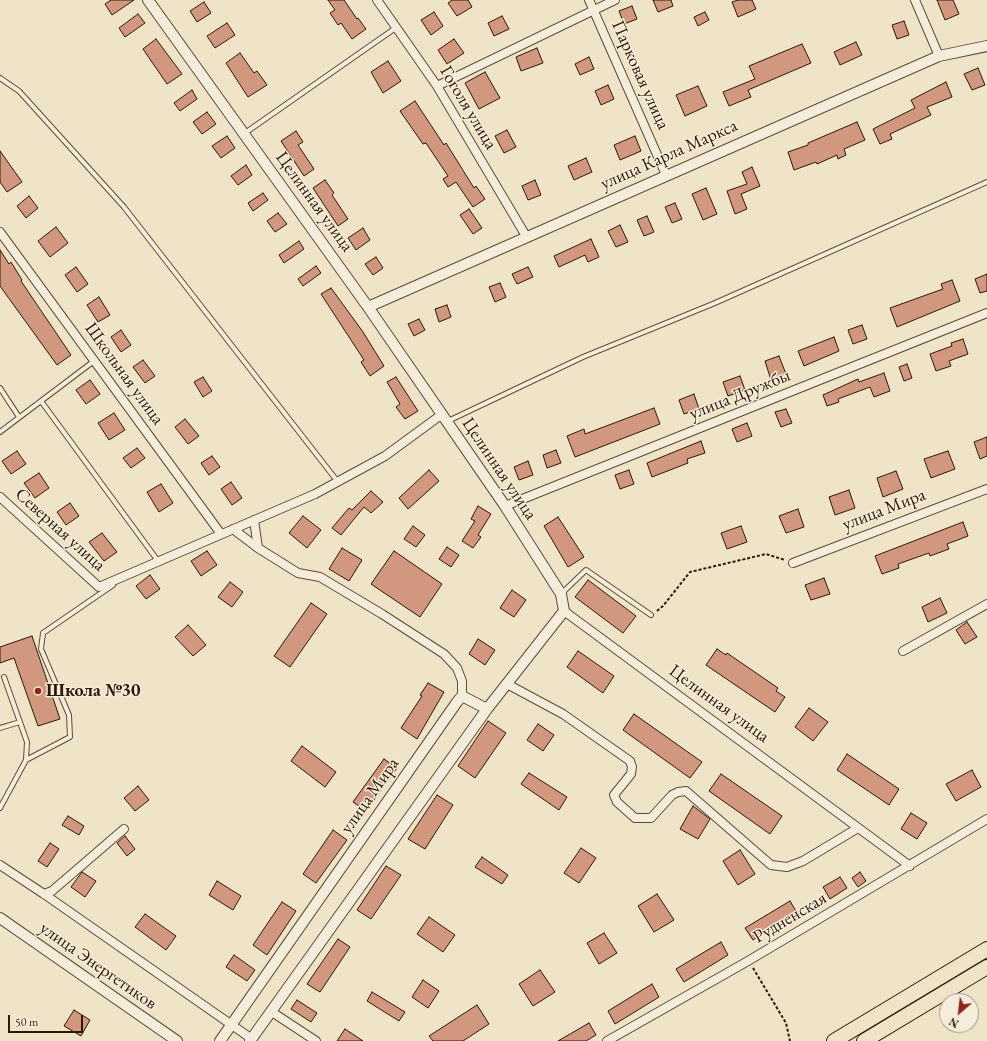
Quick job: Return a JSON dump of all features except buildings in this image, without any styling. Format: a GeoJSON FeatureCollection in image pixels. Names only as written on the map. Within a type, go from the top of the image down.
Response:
{"type":"FeatureCollection","features":[{"type":"Feature","properties":{"kind":"highway"},"geometry":{"type":"LineString","coordinates":[[834,1041],[987,949]]}},
{"type":"Feature","properties":{"kind":"highway"},"geometry":{"type":"LineString","coordinates":[[864,1041],[987,967]]}},
{"type":"Feature","properties":{"kind":"street","name":"Целинная улица"},"geometry":{"type":"LineString","coordinates":[[148,0],[368,306],[443,419],[505,506],[561,594],[564,611],[910,866]]}},
{"type":"Feature","properties":{"kind":"street","name":"Гоголя улица"},"geometry":{"type":"LineString","coordinates":[[377,0],[438,86],[526,236]]}},
{"type":"Feature","properties":{"kind":"street","name":"Парковая улица"},"geometry":{"type":"LineString","coordinates":[[589,0],[666,175]]}},
{"type":"Feature","properties":{"kind":"street","name":"Парковая улица"},"geometry":{"type":"LineString","coordinates":[[438,86],[615,0]]}},
{"type":"Feature","properties":{"kind":"street"},"geometry":{"type":"LineString","coordinates":[[915,0],[939,56]]}},
{"type":"Feature","properties":{"kind":"street","name":"улица Карла Маркса"},"geometry":{"type":"LineString","coordinates":[[368,306],[939,56],[987,46]]}},
{"type":"Feature","properties":{"kind":"street","name":"Школьная улица"},"geometry":{"type":"LineString","coordinates":[[0,232],[221,534]]}},
{"type":"Feature","properties":{"kind":"street","name":"улица Дружбы"},"geometry":{"type":"LineString","coordinates":[[505,506],[987,313]]}},
{"type":"Feature","properties":{"kind":"street"},"geometry":{"type":"LineString","coordinates":[[126,575],[315,494],[384,456],[443,419]]}},
{"type":"Feature","properties":{"kind":"street","name":"улица Мира"},"geometry":{"type":"LineString","coordinates":[[794,563],[987,489]]}},
{"type":"Feature","properties":{"kind":"street","name":"Северная улица"},"geometry":{"type":"LineString","coordinates":[[0,497],[99,587],[126,575]]}},
{"type":"Feature","properties":{"kind":"street"},"geometry":{"type":"LineString","coordinates":[[254,520],[258,548]]}},
{"type":"Feature","properties":{"kind":"street"},"geometry":{"type":"LineString","coordinates":[[233,529],[258,548],[298,573],[320,577],[382,614],[444,654],[457,668],[462,681],[462,696],[487,709]]}},
{"type":"Feature","properties":{"kind":"street"},"geometry":{"type":"LineString","coordinates":[[903,651],[987,604]]}},
{"type":"Feature","properties":{"kind":"street"},"geometry":{"type":"LineString","coordinates":[[0,865],[232,1025],[251,1040],[487,709],[564,611]]}},
{"type":"Feature","properties":{"kind":"street"},"geometry":{"type":"LineString","coordinates":[[506,684],[563,714],[630,761],[632,767],[631,774],[614,795],[617,802],[635,818],[651,818],[672,795],[678,792],[686,792],[771,865],[787,867],[802,861],[858,828]]}},
{"type":"Feature","properties":{"kind":"street","name":"улица Мира"},"geometry":{"type":"LineString","coordinates":[[220,1041],[462,696]]}},
{"type":"Feature","properties":{"kind":"street","name":"Рудненская"},"geometry":{"type":"LineString","coordinates":[[607,1041],[748,961],[987,819]]}},
{"type":"Feature","properties":{"kind":"street"},"geometry":{"type":"LineString","coordinates":[[44,894],[52,891],[124,829]]}},
{"type":"Feature","properties":{"kind":"street","name":"улица Энергетиков"},"geometry":{"type":"LineString","coordinates":[[0,918],[177,1041]]}},
{"type":"Feature","properties":{"kind":"street"},"geometry":{"type":"LineString","coordinates":[[272,1012],[316,1041]]}},
{"type":"Feature","properties":{"kind":"lane"},"geometry":{"type":"LineString","coordinates":[[244,133],[397,27]]}},
{"type":"Feature","properties":{"kind":"lane"},"geometry":{"type":"LineString","coordinates":[[0,78],[19,91],[124,207],[338,482]]}},
{"type":"Feature","properties":{"kind":"lane"},"geometry":{"type":"LineString","coordinates":[[443,419],[583,357],[715,303],[987,182]]}},
{"type":"Feature","properties":{"kind":"lane"},"geometry":{"type":"LineString","coordinates":[[0,432],[94,361]]}},
{"type":"Feature","properties":{"kind":"lane"},"geometry":{"type":"LineString","coordinates":[[0,388],[19,417]]}},
{"type":"Feature","properties":{"kind":"lane"},"geometry":{"type":"LineString","coordinates":[[41,401],[158,562]]}},
{"type":"Feature","properties":{"kind":"lane"},"geometry":{"type":"LineString","coordinates":[[561,594],[586,570],[651,615]]}},
{"type":"Feature","properties":{"kind":"lane"},"geometry":{"type":"LineString","coordinates":[[26,760],[70,737],[69,715],[41,649],[43,633],[126,575]]}},
{"type":"Feature","properties":{"kind":"lane"},"geometry":{"type":"LineString","coordinates":[[0,808],[26,760],[27,742],[4,677]]}},
{"type":"Feature","properties":{"kind":"lane"},"geometry":{"type":"LineString","coordinates":[[0,728],[20,722]]}},
{"type":"Feature","properties":{"kind":"path"},"geometry":{"type":"LineString","coordinates":[[651,615],[663,606],[690,572],[766,554],[794,563]]}},
{"type":"Feature","properties":{"kind":"path"},"geometry":{"type":"LineString","coordinates":[[748,961],[786,1023],[790,1041]]}},
{"type":"Feature","properties":{"kind":"place","name":"Школа №30"},"geometry":{"type":"Point","coordinates":[38,691]}}]}
